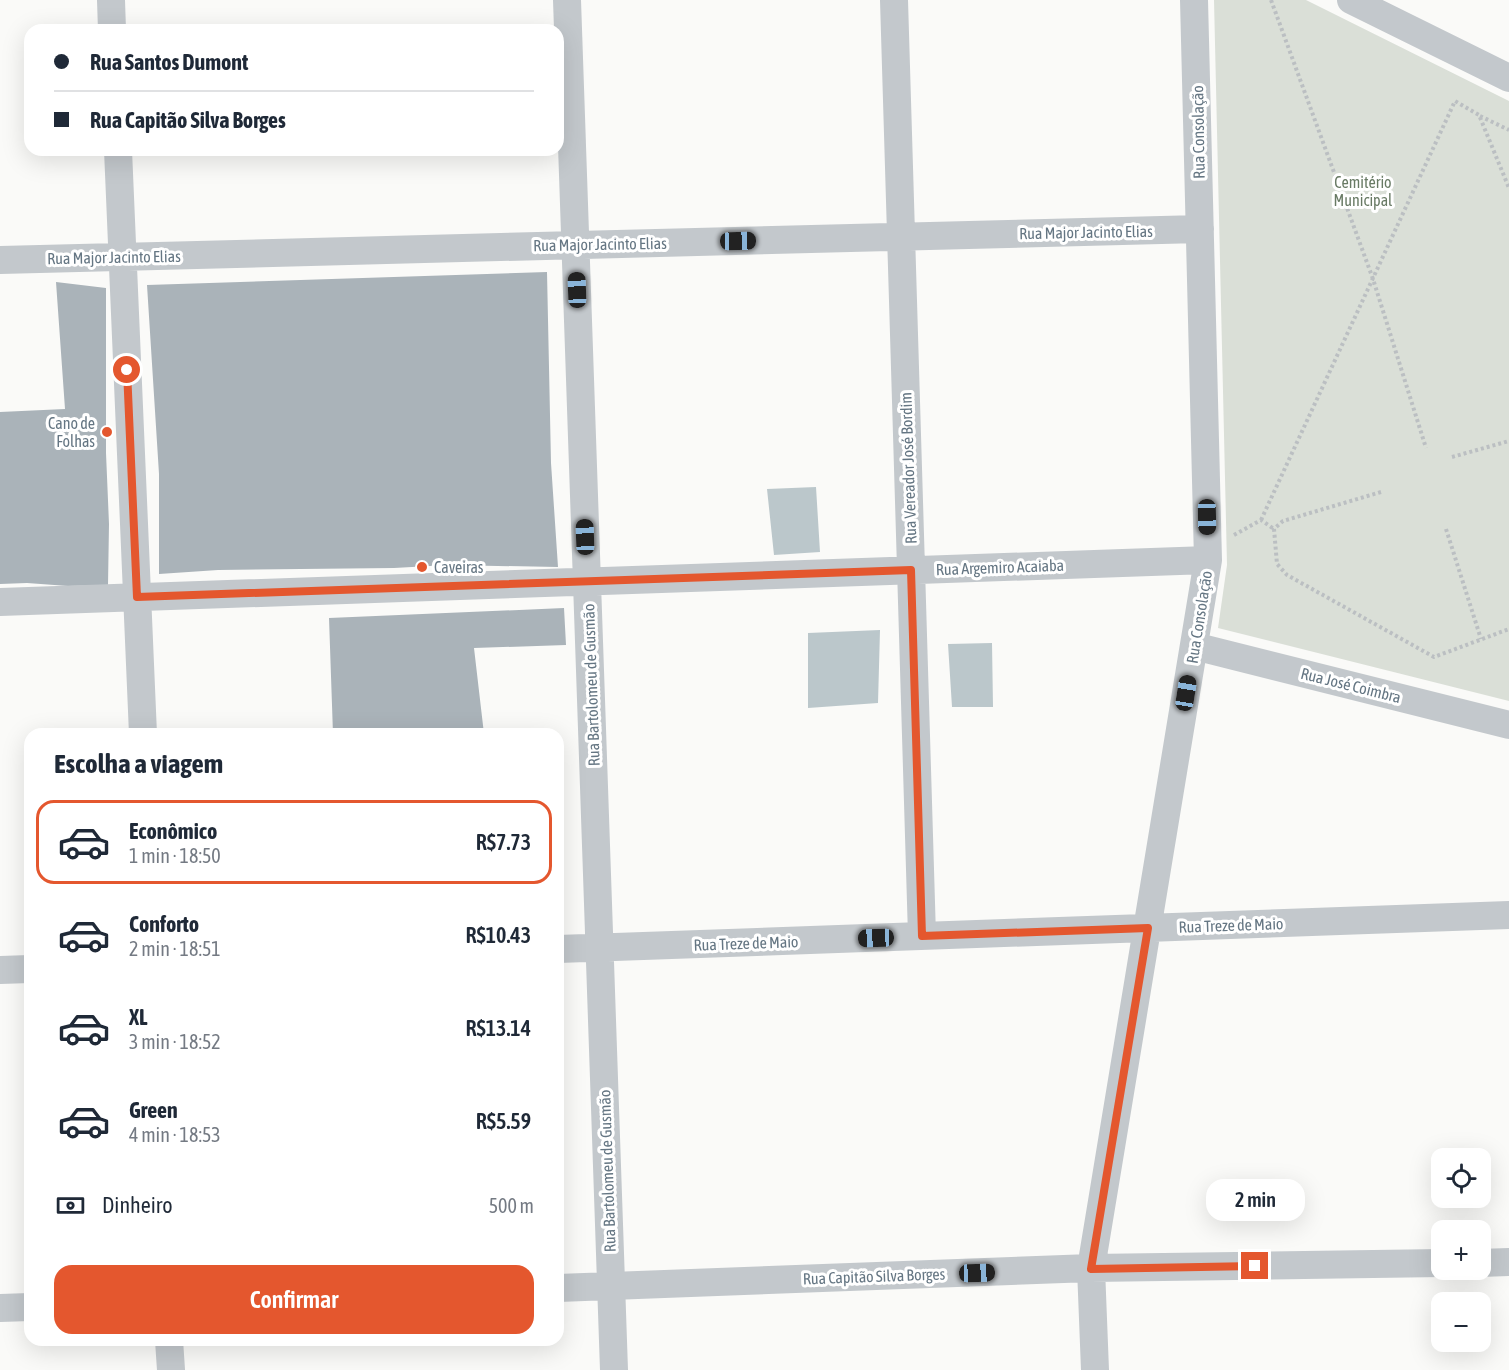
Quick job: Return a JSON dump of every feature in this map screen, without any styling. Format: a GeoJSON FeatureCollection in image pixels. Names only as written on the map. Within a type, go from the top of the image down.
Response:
{"type":"FeatureCollection","features":[{"type":"Feature","properties":{"kind":"street"},"geometry":{"type":"LineString","coordinates":[[111,0],[112,24]]}},
{"type":"Feature","properties":{"kind":"street","name":"Rua Bartolomeu de Gusmão"},"geometry":{"type":"LineString","coordinates":[[567,0],[614,1370]]}},
{"type":"Feature","properties":{"kind":"street","name":"Rua Vereador José Bordim"},"geometry":{"type":"LineString","coordinates":[[894,0],[922,936]]}},
{"type":"Feature","properties":{"kind":"street","name":"Rua Consolação"},"geometry":{"type":"LineString","coordinates":[[1095,1370],[1091,1269],[1194,646],[1217,550],[1200,229],[1194,0]]}},
{"type":"Feature","properties":{"kind":"street"},"geometry":{"type":"LineString","coordinates":[[1351,0],[1509,78]]}},
{"type":"Feature","properties":{"kind":"street"},"geometry":{"type":"LineString","coordinates":[[118,156],[143,728]]}},
{"type":"Feature","properties":{"kind":"street","name":"Rua Major Jacinto Elias"},"geometry":{"type":"LineString","coordinates":[[0,260],[1200,229]]}},
{"type":"Feature","properties":{"kind":"street","name":"Rua Argemiro Acaiaba"},"geometry":{"type":"LineString","coordinates":[[0,602],[911,570],[1217,550]]}},
{"type":"Feature","properties":{"kind":"street","name":"Rua José Coimbra"},"geometry":{"type":"LineString","coordinates":[[1194,646],[1509,725]]}},
{"type":"Feature","properties":{"kind":"street","name":"Rua Treze de Maio"},"geometry":{"type":"LineString","coordinates":[[564,950],[1509,915]]}},
{"type":"Feature","properties":{"kind":"street"},"geometry":{"type":"LineString","coordinates":[[0,970],[24,969]]}},
{"type":"Feature","properties":{"kind":"street"},"geometry":{"type":"LineString","coordinates":[[1491,1263],[1509,1262]]}},
{"type":"Feature","properties":{"kind":"street","name":"Rua Capitão Silva Borges"},"geometry":{"type":"LineString","coordinates":[[564,1288],[1091,1269],[1431,1263]]}},
{"type":"Feature","properties":{"kind":"street"},"geometry":{"type":"LineString","coordinates":[[0,1308],[24,1307]]}},
{"type":"Feature","properties":{"kind":"street"},"geometry":{"type":"LineString","coordinates":[[170,1346],[171,1370]]}},
{"type":"Feature","properties":{"kind":"path"},"geometry":{"type":"LineString","coordinates":[[1271,0],[1373,279],[1426,448]]}},
{"type":"Feature","properties":{"kind":"path"},"geometry":{"type":"LineString","coordinates":[[1217,550],[1261,520],[1455,101],[1509,130]]}},
{"type":"Feature","properties":{"kind":"path"},"geometry":{"type":"LineString","coordinates":[[1479,115],[1509,188]]}},
{"type":"Feature","properties":{"kind":"path"},"geometry":{"type":"LineString","coordinates":[[1452,457],[1509,441]]}},
{"type":"Feature","properties":{"kind":"path"},"geometry":{"type":"LineString","coordinates":[[1381,492],[1283,520],[1274,529],[1277,564],[1287,575],[1434,657],[1509,629]]}},
{"type":"Feature","properties":{"kind":"path"},"geometry":{"type":"LineString","coordinates":[[1261,520],[1274,529]]}},
{"type":"Feature","properties":{"kind":"path"},"geometry":{"type":"LineString","coordinates":[[1446,529],[1481,639]]}},
{"type":"Feature","properties":{"kind":"green space","name":"Cemitério Municipal"},"geometry":{"type":"Polygon","coordinates":[[[1214,0],[1306,0],[1509,101],[1509,701],[1218,628],[1227,565],[1214,0]]]}},
{"type":"Feature","properties":{"kind":"shaded area"},"geometry":{"type":"Polygon","coordinates":[[[816,487],[820,552],[774,555],[767,489],[816,487]]]}},
{"type":"Feature","properties":{"kind":"shaded area"},"geometry":{"type":"Polygon","coordinates":[[[880,630],[878,703],[808,708],[808,633],[880,630]]]}},
{"type":"Feature","properties":{"kind":"shaded area"},"geometry":{"type":"Polygon","coordinates":[[[992,643],[993,707],[952,707],[948,644],[992,643]]]}},
{"type":"Feature","properties":{"kind":"building"},"geometry":{"type":"Polygon","coordinates":[[[547,272],[551,463],[558,567],[448,565],[394,568],[218,570],[159,574],[159,474],[147,285],[547,272]]]}},
{"type":"Feature","properties":{"kind":"building"},"geometry":{"type":"Polygon","coordinates":[[[56,282],[106,288],[108,585],[0,584],[0,412],[65,409],[56,282]]]}},
{"type":"Feature","properties":{"kind":"building"},"geometry":{"type":"Polygon","coordinates":[[[564,608],[566,645],[474,648],[483,728],[333,728],[329,618],[564,608]]]}},
{"type":"Feature","properties":{"kind":"place","name":"Cano de Folhas"},"geometry":{"type":"Point","coordinates":[107,432]}},
{"type":"Feature","properties":{"kind":"place","name":"Caveiras"},"geometry":{"type":"Point","coordinates":[422,567]}},
{"type":"Feature","properties":{"kind":"route"},"geometry":{"type":"LineString","coordinates":[[127,370],[137,597],[911,570],[922,936],[1148,928],[1091,1269],[1255,1266]]}}]}
